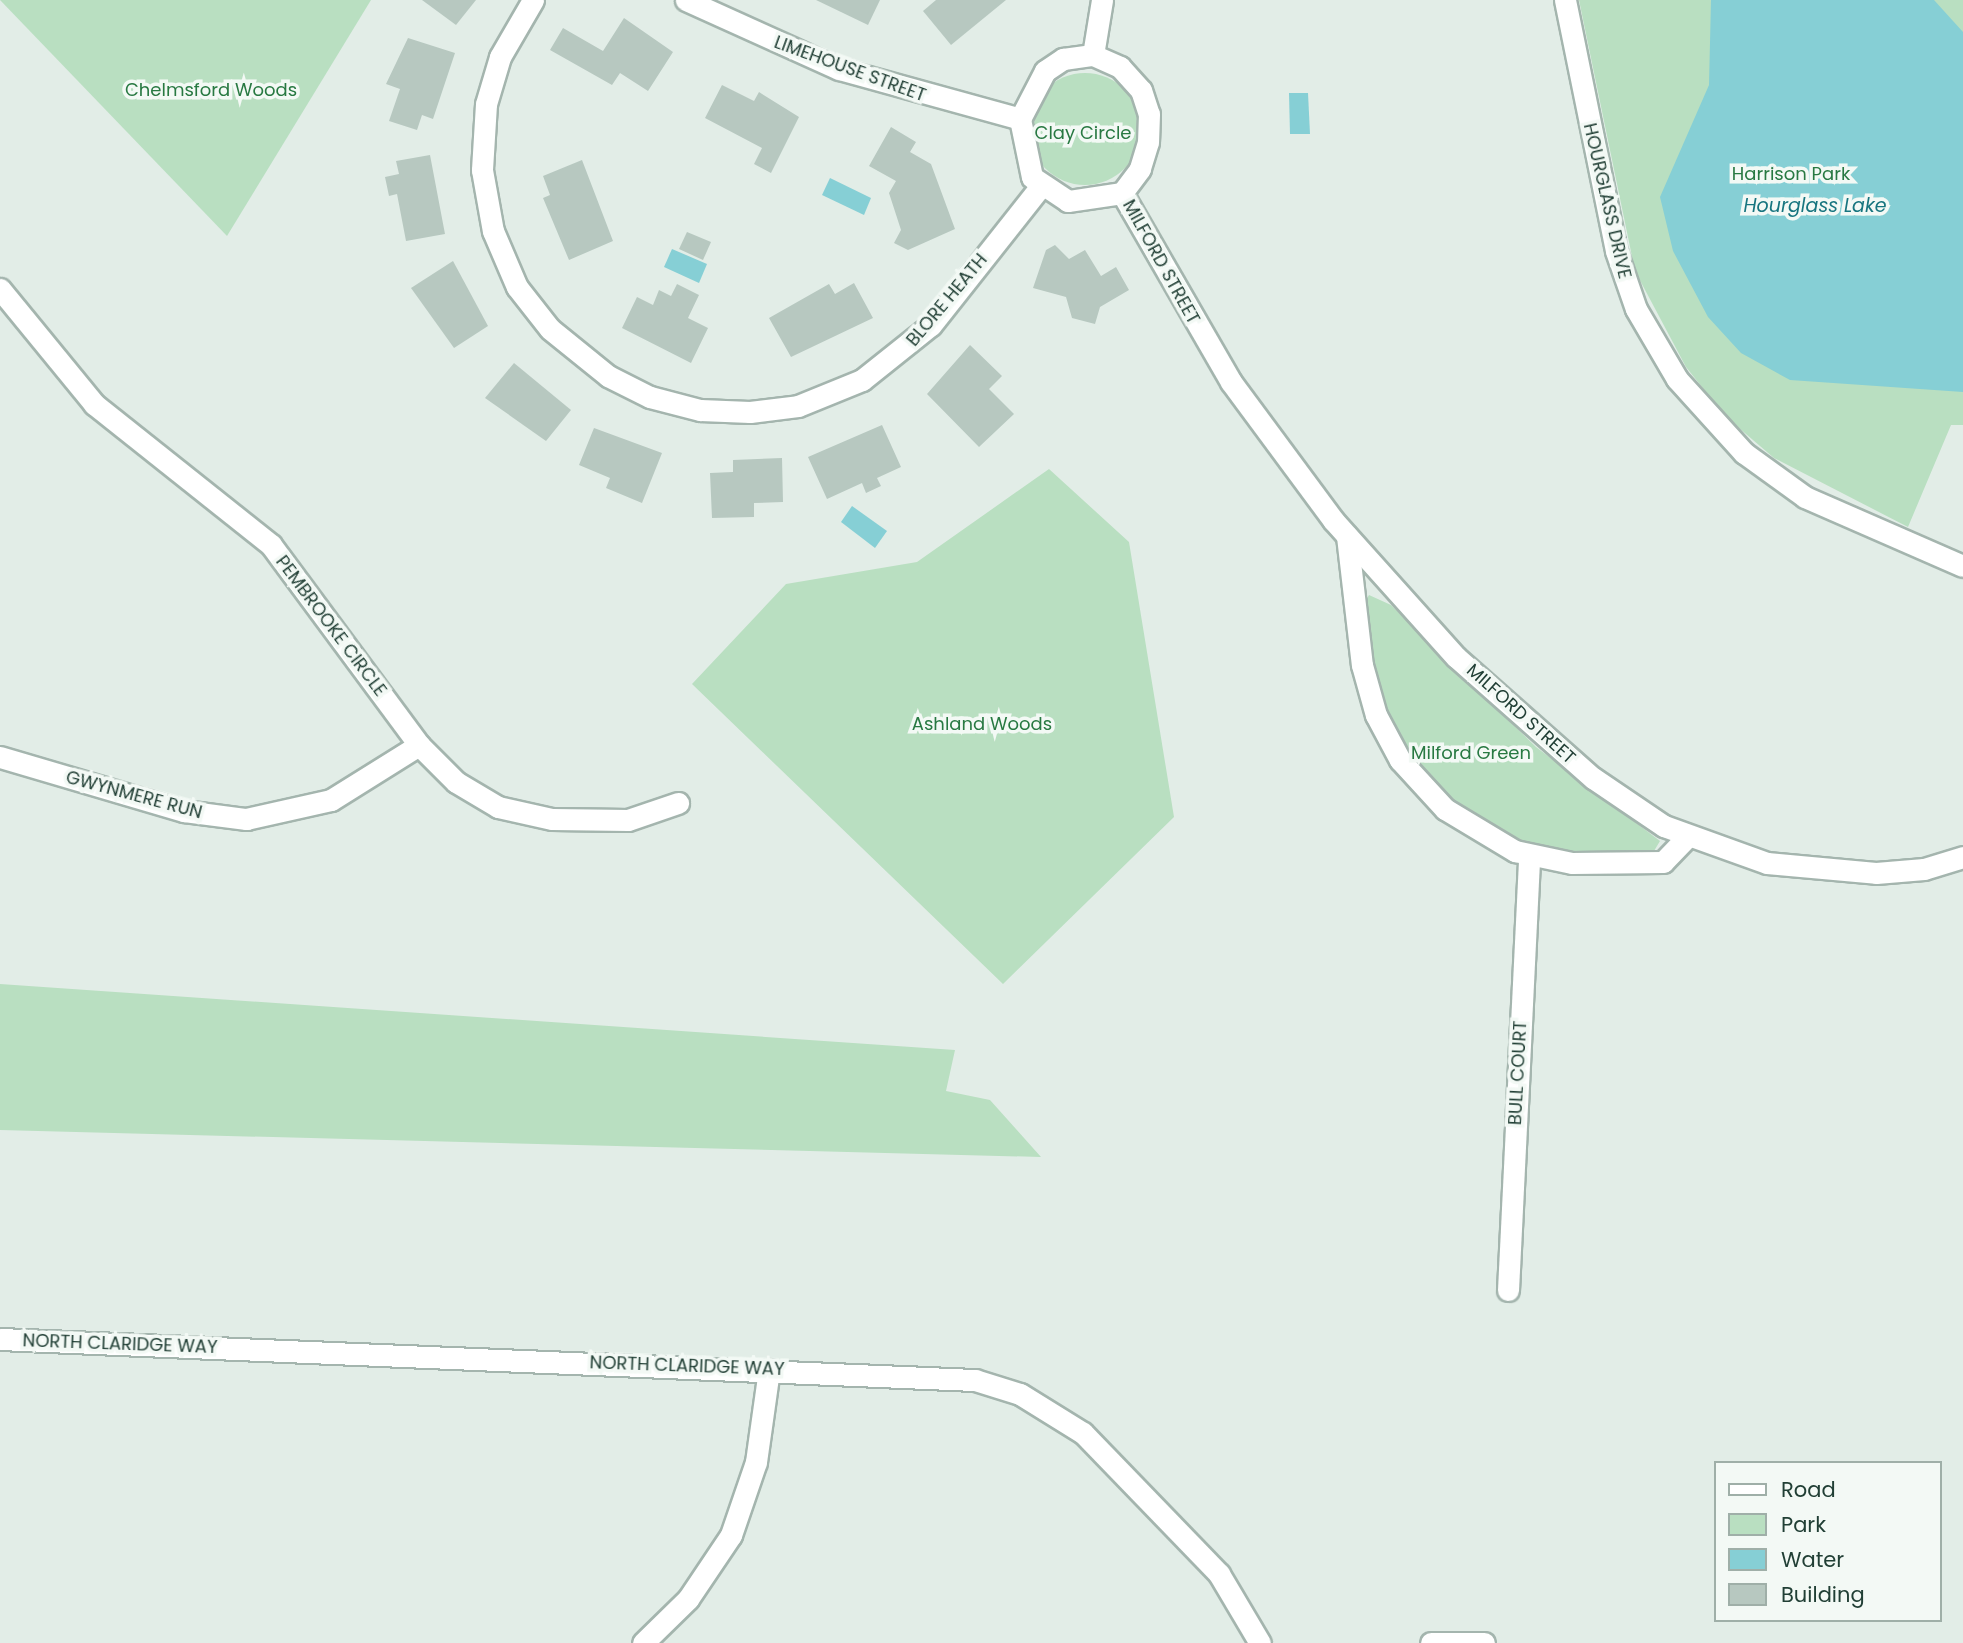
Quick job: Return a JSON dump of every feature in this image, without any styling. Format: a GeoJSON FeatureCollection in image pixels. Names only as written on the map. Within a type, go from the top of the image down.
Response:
{"type":"FeatureCollection","features":[{"type":"Feature","properties":{"kind":"street","name":"BLORE HEATH"},"geometry":{"type":"LineString","coordinates":[[533,0],[500,57],[486,104],[482,170],[493,231],[517,287],[550,330],[599,371],[650,397],[700,410],[750,412],[798,406],[862,380],[931,325],[1040,187]]}},
{"type":"Feature","properties":{"kind":"street","name":"LIMEHOUSE STREET"},"geometry":{"type":"LineString","coordinates":[[686,0],[839,69],[1020,119]]}},
{"type":"Feature","properties":{"kind":"street"},"geometry":{"type":"LineString","coordinates":[[1093,55],[1102,0]]}},
{"type":"Feature","properties":{"kind":"street","name":"HOURGLASS DRIVE"},"geometry":{"type":"LineString","coordinates":[[1565,0],[1616,251],[1636,309],[1677,379],[1721,432],[1805,497],[1963,566]]}},
{"type":"Feature","properties":{"kind":"street"},"geometry":{"type":"LineString","coordinates":[[1093,55],[1133,77],[1149,114],[1145,156],[1122,193],[1079,202],[1040,187],[1026,166],[1020,119],[1045,71],[1063,60],[1093,55]]}},
{"type":"Feature","properties":{"kind":"street","name":"MILFORD STREET"},"geometry":{"type":"LineString","coordinates":[[1122,193],[1231,382],[1347,536],[1429,629],[1530,725],[1633,807],[1687,837],[1804,869],[1901,872],[1963,857]]}},
{"type":"Feature","properties":{"kind":"street","name":"PEMBROOKE CIRCLE"},"geometry":{"type":"LineString","coordinates":[[0,289],[87,397],[271,545],[419,745],[456,782],[527,815],[628,820],[678,803]]}},
{"type":"Feature","properties":{"kind":"street"},"geometry":{"type":"LineString","coordinates":[[1347,536],[1362,666],[1387,739],[1445,809],[1480,835],[1529,856],[1641,865],[1669,859],[1687,837]]}},
{"type":"Feature","properties":{"kind":"street","name":"GWYNMERE RUN"},"geometry":{"type":"LineString","coordinates":[[0,757],[184,811],[246,819],[331,800],[419,745]]}},
{"type":"Feature","properties":{"kind":"street","name":"BULL COURT"},"geometry":{"type":"LineString","coordinates":[[1508,1290],[1529,856]]}},
{"type":"Feature","properties":{"kind":"street","name":"NORTH CLARIDGE WAY"},"geometry":{"type":"LineString","coordinates":[[0,1339],[947,1376],[999,1387],[1044,1406],[1083,1433],[1219,1574],[1261,1643]]}},
{"type":"Feature","properties":{"kind":"street"},"geometry":{"type":"LineString","coordinates":[[643,1643],[696,1588],[731,1535],[756,1462],[769,1370]]}},
{"type":"Feature","properties":{"kind":"street"},"geometry":{"type":"LineString","coordinates":[[1431,1643],[1484,1643]]}},
{"type":"Feature","properties":{"kind":"green space","name":"Chelmsford Woods"},"geometry":{"type":"Polygon","coordinates":[[[0,0],[371,0],[227,236],[0,0]]]}},
{"type":"Feature","properties":{"kind":"green space","name":"Hourglass Lake"},"geometry":{"type":"Polygon","coordinates":[[[1579,0],[1963,0],[1963,425],[1951,425],[1908,527],[1774,458],[1725,416],[1686,367],[1635,271],[1579,0]]]}},
{"type":"Feature","properties":{"kind":"green space","name":"Clay Circle"},"geometry":{"type":"Polygon","coordinates":[[[1085,73],[1106,78],[1124,90],[1136,108],[1141,129],[1136,150],[1124,168],[1106,180],[1085,185],[1064,180],[1046,168],[1034,150],[1029,129],[1034,108],[1046,90],[1064,78],[1085,73]]]}},
{"type":"Feature","properties":{"kind":"green space","name":"Ashland Woods"},"geometry":{"type":"Polygon","coordinates":[[[1049,469],[1129,542],[1174,817],[1003,984],[692,684],[786,584],[917,562],[1049,469]]]}},
{"type":"Feature","properties":{"kind":"green space","name":"Milford Green"},"geometry":{"type":"Polygon","coordinates":[[[1369,595],[1391,605],[1536,747],[1660,841],[1654,851],[1644,857],[1593,856],[1524,844],[1470,817],[1425,776],[1397,736],[1376,688],[1363,605],[1369,595]]]}},
{"type":"Feature","properties":{"kind":"green space"},"geometry":{"type":"Polygon","coordinates":[[[0,984],[955,1050],[946,1091],[990,1100],[1041,1157],[0,1130],[0,984]]]}},
{"type":"Feature","properties":{"kind":"water","name":"Hourglass Lake"},"geometry":{"type":"Polygon","coordinates":[[[1711,0],[1934,0],[1963,32],[1963,392],[1790,380],[1741,353],[1708,317],[1673,251],[1660,197],[1709,85],[1711,0]]]}},
{"type":"Feature","properties":{"kind":"water"},"geometry":{"type":"Polygon","coordinates":[[[1289,93],[1308,93],[1310,134],[1290,134],[1289,93]]]}},
{"type":"Feature","properties":{"kind":"water"},"geometry":{"type":"Polygon","coordinates":[[[830,178],[871,198],[864,215],[822,195],[830,178]]]}},
{"type":"Feature","properties":{"kind":"water"},"geometry":{"type":"Polygon","coordinates":[[[672,249],[707,264],[699,283],[664,267],[672,249]]]}},
{"type":"Feature","properties":{"kind":"water"},"geometry":{"type":"Polygon","coordinates":[[[852,506],[887,531],[875,548],[841,522],[852,506]]]}},
{"type":"Feature","properties":{"kind":"building"},"geometry":{"type":"Polygon","coordinates":[[[422,0],[476,0],[456,25],[422,0]]]}},
{"type":"Feature","properties":{"kind":"building"},"geometry":{"type":"Polygon","coordinates":[[[816,0],[880,0],[868,25],[816,0]]]}},
{"type":"Feature","properties":{"kind":"building"},"geometry":{"type":"Polygon","coordinates":[[[936,0],[1006,0],[951,45],[923,11],[936,0]]]}},
{"type":"Feature","properties":{"kind":"building"},"geometry":{"type":"Polygon","coordinates":[[[624,18],[673,52],[648,91],[620,73],[612,85],[550,50],[563,28],[603,51],[624,18]]]}},
{"type":"Feature","properties":{"kind":"building"},"geometry":{"type":"Polygon","coordinates":[[[408,38],[455,53],[433,119],[422,115],[417,130],[389,121],[400,89],[386,84],[408,38]]]}},
{"type":"Feature","properties":{"kind":"building"},"geometry":{"type":"Polygon","coordinates":[[[722,85],[754,101],[759,92],[799,117],[771,173],[754,164],[762,148],[705,118],[722,85]]]}},
{"type":"Feature","properties":{"kind":"building"},"geometry":{"type":"Polygon","coordinates":[[[891,127],[916,142],[910,152],[931,164],[955,229],[908,250],[894,243],[901,230],[889,193],[896,181],[869,166],[891,127]]]}},
{"type":"Feature","properties":{"kind":"building"},"geometry":{"type":"Polygon","coordinates":[[[430,155],[445,234],[406,241],[397,194],[389,196],[385,177],[399,174],[396,161],[430,155]]]}},
{"type":"Feature","properties":{"kind":"building"},"geometry":{"type":"Polygon","coordinates":[[[582,160],[613,241],[569,260],[543,198],[550,195],[543,176],[582,160]]]}},
{"type":"Feature","properties":{"kind":"building"},"geometry":{"type":"Polygon","coordinates":[[[687,232],[711,242],[703,260],[679,249],[687,232]]]}},
{"type":"Feature","properties":{"kind":"building"},"geometry":{"type":"Polygon","coordinates":[[[1055,245],[1069,259],[1085,250],[1101,276],[1116,267],[1129,290],[1100,307],[1095,324],[1072,318],[1066,297],[1033,288],[1046,250],[1055,245]]]}},
{"type":"Feature","properties":{"kind":"building"},"geometry":{"type":"Polygon","coordinates":[[[453,261],[488,326],[454,348],[411,288],[453,261]]]}},
{"type":"Feature","properties":{"kind":"building"},"geometry":{"type":"Polygon","coordinates":[[[854,283],[873,318],[791,357],[769,318],[829,284],[835,294],[854,283]]]}},
{"type":"Feature","properties":{"kind":"building"},"geometry":{"type":"Polygon","coordinates":[[[677,284],[699,295],[688,318],[708,328],[691,363],[622,328],[637,297],[653,305],[659,290],[671,296],[677,284]]]}},
{"type":"Feature","properties":{"kind":"building"},"geometry":{"type":"Polygon","coordinates":[[[970,345],[1002,376],[989,389],[1014,414],[979,447],[927,394],[970,345]]]}},
{"type":"Feature","properties":{"kind":"building"},"geometry":{"type":"Polygon","coordinates":[[[514,363],[571,410],[546,441],[485,398],[514,363]]]}},
{"type":"Feature","properties":{"kind":"building"},"geometry":{"type":"Polygon","coordinates":[[[882,425],[901,467],[877,478],[881,486],[866,493],[862,483],[827,499],[808,457],[882,425]]]}},
{"type":"Feature","properties":{"kind":"building"},"geometry":{"type":"Polygon","coordinates":[[[594,428],[662,453],[642,503],[606,488],[610,478],[579,465],[594,428]]]}},
{"type":"Feature","properties":{"kind":"building"},"geometry":{"type":"Polygon","coordinates":[[[782,458],[783,502],[754,503],[754,517],[712,518],[710,473],[733,472],[733,460],[782,458]]]}},
{"type":"Feature","properties":{"kind":"park label","name":"Harrison Park"},"geometry":{"type":"Point","coordinates":[1791,174]}}]}
